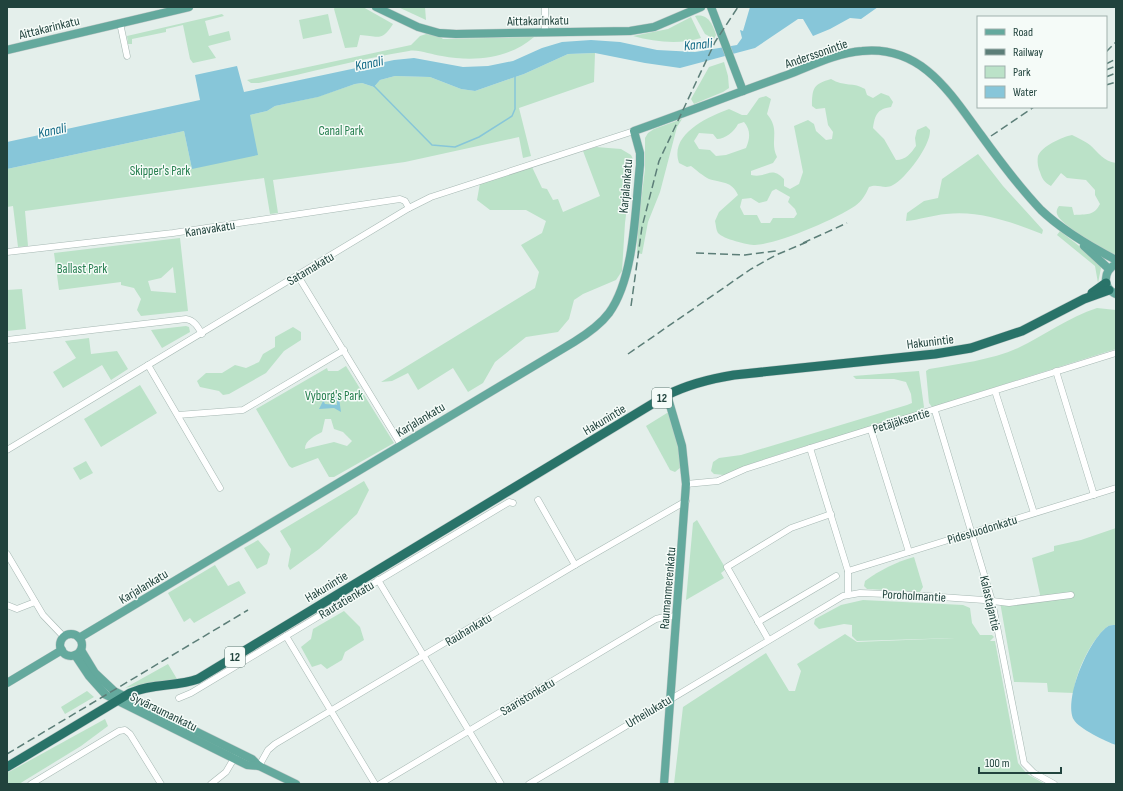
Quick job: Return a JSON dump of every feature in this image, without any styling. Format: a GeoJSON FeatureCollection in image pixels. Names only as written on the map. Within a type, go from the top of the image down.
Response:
{"type":"FeatureCollection","features":[{"type":"Feature","properties":{"kind":"highway","name":"Hakunintie"},"geometry":{"type":"LineString","coordinates":[[7,767],[122,700],[146,688],[181,684],[198,679],[667,395],[688,385],[713,378],[935,354],[972,348],[1022,331],[1084,299],[1110,289]]}},
{"type":"Feature","properties":{"kind":"main road","name":"Aittakarinkatu"},"geometry":{"type":"LineString","coordinates":[[7,50],[189,7]]}},
{"type":"Feature","properties":{"kind":"main road","name":"Aittakarinkatu"},"geometry":{"type":"LineString","coordinates":[[376,7],[423,29],[439,33],[456,34],[630,31],[643,29],[701,7]]}},
{"type":"Feature","properties":{"kind":"main road"},"geometry":{"type":"LineString","coordinates":[[711,7],[743,91]]}},
{"type":"Feature","properties":{"kind":"main road","name":"Anderssonintie"},"geometry":{"type":"LineString","coordinates":[[634,131],[846,53],[872,50],[894,54],[912,60],[926,68],[935,76],[954,97],[994,152],[1042,210],[1078,239],[1109,269]]}},
{"type":"Feature","properties":{"kind":"main road","name":"Karjalankatu"},"geometry":{"type":"LineString","coordinates":[[79,638],[574,342],[595,327],[608,314],[620,294],[630,258],[640,165],[640,153],[634,131]]}},
{"type":"Feature","properties":{"kind":"main road","name":"Anderssonintie"},"geometry":{"type":"LineString","coordinates":[[1078,239],[1116,260]]}},
{"type":"Feature","properties":{"kind":"main road"},"geometry":{"type":"LineString","coordinates":[[1110,289],[1106,278],[1109,269],[1116,264]]}},
{"type":"Feature","properties":{"kind":"main road","name":"Raumanmerenkatu"},"geometry":{"type":"LineString","coordinates":[[664,784],[686,501],[686,484],[682,446],[667,395]]}},
{"type":"Feature","properties":{"kind":"main road"},"geometry":{"type":"LineString","coordinates":[[70,634],[79,638],[82,643],[78,652],[67,654],[62,650],[61,643],[64,637],[70,634]]}},
{"type":"Feature","properties":{"kind":"main road"},"geometry":{"type":"LineString","coordinates":[[7,683],[62,650]]}},
{"type":"Feature","properties":{"kind":"main road","name":"Syväraumankatu"},"geometry":{"type":"LineString","coordinates":[[78,652],[102,681],[122,700],[236,756],[252,759],[259,766],[296,784]]}},
{"type":"Feature","properties":{"kind":"street"},"geometry":{"type":"LineString","coordinates":[[545,7],[545,32]]}},
{"type":"Feature","properties":{"kind":"street"},"geometry":{"type":"LineString","coordinates":[[120,23],[127,56]]}},
{"type":"Feature","properties":{"kind":"street","name":"Satamakatu"},"geometry":{"type":"LineString","coordinates":[[7,450],[409,208],[438,195],[634,131]]}},
{"type":"Feature","properties":{"kind":"street","name":"Kanavakatu"},"geometry":{"type":"LineString","coordinates":[[7,252],[173,233],[400,199],[405,201],[409,208]]}},
{"type":"Feature","properties":{"kind":"street"},"geometry":{"type":"LineString","coordinates":[[298,276],[401,445]]}},
{"type":"Feature","properties":{"kind":"street"},"geometry":{"type":"LineString","coordinates":[[7,340],[186,319],[195,323],[202,334]]}},
{"type":"Feature","properties":{"kind":"street"},"geometry":{"type":"LineString","coordinates":[[178,415],[244,410],[344,350]]}},
{"type":"Feature","properties":{"kind":"street","name":"Petäjäksentie"},"geometry":{"type":"LineString","coordinates":[[686,484],[718,481],[745,469],[810,448],[1116,353]]}},
{"type":"Feature","properties":{"kind":"street"},"geometry":{"type":"LineString","coordinates":[[148,365],[220,488]]}},
{"type":"Feature","properties":{"kind":"street"},"geometry":{"type":"LineString","coordinates":[[1056,371],[1094,495]]}},
{"type":"Feature","properties":{"kind":"street"},"geometry":{"type":"LineString","coordinates":[[995,391],[1034,513]]}},
{"type":"Feature","properties":{"kind":"street","name":"Kalastajantie"},"geometry":{"type":"LineString","coordinates":[[935,410],[992,601],[1024,763],[1034,773],[1054,784]]}},
{"type":"Feature","properties":{"kind":"street"},"geometry":{"type":"LineString","coordinates":[[871,430],[909,552]]}},
{"type":"Feature","properties":{"kind":"street"},"geometry":{"type":"LineString","coordinates":[[810,448],[848,571],[848,594],[768,639],[727,567],[791,528],[830,514]]}},
{"type":"Feature","properties":{"kind":"street","name":"Pidesluodonkatu"},"geometry":{"type":"LineString","coordinates":[[848,571],[1116,488]]}},
{"type":"Feature","properties":{"kind":"street"},"geometry":{"type":"LineString","coordinates":[[538,500],[575,565]]}},
{"type":"Feature","properties":{"kind":"street","name":"Rauhankatu"},"geometry":{"type":"LineString","coordinates":[[259,766],[268,750],[275,744],[575,565],[686,501]]}},
{"type":"Feature","properties":{"kind":"street","name":"Rautatienkatu"},"geometry":{"type":"LineString","coordinates":[[179,698],[191,693],[509,502],[513,503]]}},
{"type":"Feature","properties":{"kind":"street"},"geometry":{"type":"LineString","coordinates":[[7,554],[43,615],[64,637]]}},
{"type":"Feature","properties":{"kind":"street"},"geometry":{"type":"LineString","coordinates":[[758,622],[836,576]]}},
{"type":"Feature","properties":{"kind":"street"},"geometry":{"type":"LineString","coordinates":[[378,580],[501,784]]}},
{"type":"Feature","properties":{"kind":"street","name":"Poroholmantie"},"geometry":{"type":"LineString","coordinates":[[848,594],[912,595],[1009,603],[1071,595]]}},
{"type":"Feature","properties":{"kind":"street"},"geometry":{"type":"LineString","coordinates":[[7,605],[17,609],[35,602]]}},
{"type":"Feature","properties":{"kind":"street","name":"Saaristonkatu"},"geometry":{"type":"LineString","coordinates":[[380,784],[656,619],[668,616],[676,617]]}},
{"type":"Feature","properties":{"kind":"street"},"geometry":{"type":"LineString","coordinates":[[286,636],[375,784]]}},
{"type":"Feature","properties":{"kind":"street","name":"Urheilukatu"},"geometry":{"type":"LineString","coordinates":[[528,784],[768,639]]}},
{"type":"Feature","properties":{"kind":"street"},"geometry":{"type":"LineString","coordinates":[[31,784],[119,732],[125,730],[130,734],[161,784]]}},
{"type":"Feature","properties":{"kind":"street"},"geometry":{"type":"LineString","coordinates":[[211,784],[226,772],[236,756]]}},
{"type":"Feature","properties":{"kind":"green space"},"geometry":{"type":"Polygon","coordinates":[[[335,7],[363,7],[393,24],[382,36],[375,37],[360,35],[357,47],[345,48],[334,9],[335,7]]]}},
{"type":"Feature","properties":{"kind":"green space"},"geometry":{"type":"Polygon","coordinates":[[[398,7],[425,7],[426,20],[398,7]]]}},
{"type":"Feature","properties":{"kind":"green space"},"geometry":{"type":"Polygon","coordinates":[[[222,14],[224,16],[205,21],[209,36],[229,31],[231,40],[208,46],[216,58],[193,63],[190,59],[183,25],[166,29],[166,32],[132,39],[132,44],[128,44],[127,36],[222,14]]]}},
{"type":"Feature","properties":{"kind":"green space"},"geometry":{"type":"Polygon","coordinates":[[[328,14],[332,33],[303,39],[299,20],[328,14]]]}},
{"type":"Feature","properties":{"kind":"green space"},"geometry":{"type":"Polygon","coordinates":[[[695,16],[703,16],[707,18],[716,35],[714,39],[705,34],[695,16]]]}},
{"type":"Feature","properties":{"kind":"green space"},"geometry":{"type":"Polygon","coordinates":[[[691,17],[701,38],[667,42],[633,36],[668,29],[691,17]]]}},
{"type":"Feature","properties":{"kind":"green space"},"geometry":{"type":"Polygon","coordinates":[[[426,34],[438,35],[443,39],[534,37],[514,50],[491,57],[466,59],[413,51],[390,54],[259,83],[251,83],[247,80],[411,45],[420,36],[426,34]]]}},
{"type":"Feature","properties":{"kind":"green space","name":"Canal Park"},"geometry":{"type":"Polygon","coordinates":[[[595,53],[594,82],[519,108],[531,156],[523,158],[519,137],[405,162],[273,180],[278,213],[270,214],[264,178],[25,211],[28,246],[18,247],[13,206],[7,207],[7,169],[184,131],[192,169],[250,115],[267,111],[275,106],[317,97],[355,84],[362,83],[374,87],[380,80],[395,76],[430,77],[461,89],[475,91],[524,74],[568,54],[595,53]]]}},
{"type":"Feature","properties":{"kind":"green space"},"geometry":{"type":"Polygon","coordinates":[[[724,62],[728,76],[729,88],[694,104],[691,99],[709,67],[724,62]]]}},
{"type":"Feature","properties":{"kind":"green space"},"geometry":{"type":"Polygon","coordinates":[[[831,79],[840,83],[861,87],[865,89],[867,95],[873,98],[881,93],[889,96],[893,102],[891,107],[883,109],[878,113],[873,128],[884,139],[896,160],[903,159],[910,154],[916,146],[915,138],[917,130],[926,126],[930,130],[929,136],[917,160],[904,176],[893,185],[887,187],[869,187],[864,197],[855,206],[821,224],[792,236],[765,244],[755,245],[736,241],[718,233],[715,221],[719,212],[738,195],[736,190],[730,185],[709,179],[691,166],[687,167],[679,163],[677,153],[680,143],[685,135],[701,122],[729,109],[742,115],[747,115],[759,98],[766,96],[771,99],[767,114],[773,126],[774,146],[777,157],[773,163],[751,171],[751,175],[756,176],[775,173],[784,179],[784,186],[790,189],[799,184],[803,172],[794,126],[808,120],[814,124],[816,131],[826,140],[832,139],[833,132],[828,125],[825,108],[816,109],[812,106],[815,87],[831,79]],[[744,122],[738,124],[732,132],[723,138],[717,139],[713,134],[699,133],[694,141],[699,149],[710,150],[716,156],[726,155],[746,148],[749,135],[748,128],[744,122]],[[776,189],[772,191],[767,201],[759,203],[751,198],[742,199],[740,207],[744,215],[757,215],[761,223],[770,223],[773,218],[794,218],[797,214],[795,209],[788,202],[790,197],[776,189]]]}},
{"type":"Feature","properties":{"kind":"green space"},"geometry":{"type":"Polygon","coordinates":[[[682,119],[677,127],[660,192],[648,222],[642,254],[637,253],[638,225],[645,169],[645,138],[648,133],[654,129],[682,119]]]}},
{"type":"Feature","properties":{"kind":"green space"},"geometry":{"type":"Polygon","coordinates":[[[1072,135],[1088,144],[1104,159],[1116,163],[1116,255],[1074,231],[1060,219],[1057,214],[1059,206],[1072,207],[1074,215],[1089,214],[1095,211],[1100,204],[1095,195],[1095,190],[1086,180],[1067,178],[1061,173],[1051,186],[1045,182],[1039,169],[1038,156],[1040,152],[1053,142],[1072,135]]]}},
{"type":"Feature","properties":{"kind":"green space"},"geometry":{"type":"Polygon","coordinates":[[[596,147],[621,149],[631,155],[633,159],[625,223],[622,271],[616,280],[583,294],[574,300],[569,319],[558,332],[526,337],[495,362],[483,383],[468,392],[453,368],[418,390],[408,373],[392,381],[381,382],[535,288],[539,272],[521,245],[542,233],[546,221],[526,210],[490,210],[477,200],[480,183],[532,167],[542,188],[547,189],[553,200],[558,199],[563,212],[600,196],[583,151],[596,147]]]}},
{"type":"Feature","properties":{"kind":"green space"},"geometry":{"type":"Polygon","coordinates":[[[978,154],[1003,186],[1043,230],[1042,234],[1007,221],[983,215],[959,213],[906,221],[907,213],[924,201],[938,198],[942,179],[978,154]]]}},
{"type":"Feature","properties":{"kind":"green space"},"geometry":{"type":"Polygon","coordinates":[[[1060,231],[1097,260],[1101,268],[1098,283],[1095,266],[1057,235],[1060,231]]]}},
{"type":"Feature","properties":{"kind":"green space","name":"Ballast Park"},"geometry":{"type":"Polygon","coordinates":[[[180,238],[188,311],[141,316],[137,310],[141,299],[134,288],[121,285],[121,282],[59,290],[54,253],[180,238]],[[173,267],[161,278],[148,281],[151,291],[176,293],[173,267]]]}},
{"type":"Feature","properties":{"kind":"green space"},"geometry":{"type":"Polygon","coordinates":[[[22,289],[26,329],[7,331],[7,290],[22,289]]]}},
{"type":"Feature","properties":{"kind":"green space"},"geometry":{"type":"Polygon","coordinates":[[[1097,308],[1116,310],[1116,349],[932,407],[929,403],[926,371],[929,369],[997,356],[1018,348],[1057,326],[1097,308]]]}},
{"type":"Feature","properties":{"kind":"green space"},"geometry":{"type":"Polygon","coordinates":[[[186,326],[189,327],[190,332],[162,348],[151,330],[186,326]]]}},
{"type":"Feature","properties":{"kind":"green space"},"geometry":{"type":"Polygon","coordinates":[[[293,327],[301,332],[301,340],[284,351],[266,373],[229,394],[223,395],[219,391],[200,387],[197,381],[206,373],[222,373],[235,365],[246,368],[259,362],[263,354],[275,347],[275,337],[293,327]]]}},
{"type":"Feature","properties":{"kind":"green space"},"geometry":{"type":"Polygon","coordinates":[[[89,338],[91,354],[117,351],[128,369],[111,380],[102,365],[63,388],[53,372],[76,358],[65,341],[89,338]]]}},
{"type":"Feature","properties":{"kind":"green space","name":"Vyborg's Park"},"geometry":{"type":"Polygon","coordinates":[[[346,366],[394,443],[334,477],[329,477],[318,458],[292,468],[289,466],[256,409],[327,368],[328,371],[338,371],[346,366]],[[325,419],[322,432],[307,443],[305,449],[334,442],[347,446],[352,441],[343,432],[334,429],[331,419],[325,419]]]}},
{"type":"Feature","properties":{"kind":"green space"},"geometry":{"type":"Polygon","coordinates":[[[919,371],[924,407],[922,411],[789,451],[724,475],[714,474],[711,471],[713,462],[719,458],[741,455],[912,403],[911,394],[906,382],[894,379],[856,379],[853,376],[919,371]]]}},
{"type":"Feature","properties":{"kind":"green space"},"geometry":{"type":"Polygon","coordinates":[[[140,385],[157,413],[101,447],[84,419],[140,385]]]}},
{"type":"Feature","properties":{"kind":"green space"},"geometry":{"type":"Polygon","coordinates":[[[667,413],[670,413],[678,446],[681,467],[675,472],[670,470],[646,426],[667,413]]]}},
{"type":"Feature","properties":{"kind":"green space"},"geometry":{"type":"Polygon","coordinates":[[[86,461],[93,473],[80,480],[73,468],[86,461]]]}},
{"type":"Feature","properties":{"kind":"green space"},"geometry":{"type":"Polygon","coordinates":[[[364,481],[369,490],[357,514],[319,549],[290,570],[288,566],[291,549],[280,531],[364,481]]]}},
{"type":"Feature","properties":{"kind":"green space"},"geometry":{"type":"Polygon","coordinates":[[[697,520],[726,569],[721,573],[724,578],[686,600],[693,523],[697,520]]]}},
{"type":"Feature","properties":{"kind":"green space"},"geometry":{"type":"Polygon","coordinates":[[[1116,528],[1116,625],[1110,625],[1101,632],[1090,648],[1080,667],[1074,693],[1048,692],[1047,683],[1014,682],[1000,602],[1041,599],[1032,558],[1054,551],[1054,546],[1081,540],[1116,528]]]}},
{"type":"Feature","properties":{"kind":"green space"},"geometry":{"type":"Polygon","coordinates":[[[258,540],[270,554],[267,564],[257,569],[244,548],[258,540]]]}},
{"type":"Feature","properties":{"kind":"green space"},"geometry":{"type":"Polygon","coordinates":[[[914,557],[923,587],[920,592],[867,589],[864,586],[865,581],[882,570],[914,557]]]}},
{"type":"Feature","properties":{"kind":"green space"},"geometry":{"type":"Polygon","coordinates":[[[215,565],[228,586],[239,581],[246,593],[194,623],[190,618],[184,622],[168,593],[215,565]]]}},
{"type":"Feature","properties":{"kind":"green space"},"geometry":{"type":"Polygon","coordinates":[[[863,600],[963,605],[970,608],[972,623],[980,635],[992,635],[994,637],[990,641],[995,641],[1018,763],[1027,774],[1045,784],[674,784],[683,707],[766,653],[789,691],[795,691],[801,671],[797,664],[845,634],[857,642],[955,638],[857,641],[852,636],[852,625],[844,624],[819,629],[814,624],[815,619],[841,605],[863,600]]]}},
{"type":"Feature","properties":{"kind":"green space"},"geometry":{"type":"Polygon","coordinates":[[[344,611],[360,627],[364,640],[345,652],[342,660],[327,669],[321,664],[312,667],[301,647],[311,639],[313,629],[344,611]]]}},
{"type":"Feature","properties":{"kind":"green space"},"geometry":{"type":"Polygon","coordinates":[[[168,664],[177,679],[125,688],[168,664]]]}},
{"type":"Feature","properties":{"kind":"green space"},"geometry":{"type":"Polygon","coordinates":[[[87,691],[94,697],[65,714],[61,707],[87,691]]]}},
{"type":"Feature","properties":{"kind":"green space"},"geometry":{"type":"Polygon","coordinates":[[[105,719],[108,726],[81,746],[19,784],[7,784],[7,773],[105,719]]]}},
{"type":"Feature","properties":{"kind":"water"},"geometry":{"type":"Polygon","coordinates":[[[750,7],[878,7],[861,19],[850,18],[813,36],[803,19],[798,19],[755,48],[680,68],[595,53],[568,54],[524,74],[475,91],[461,89],[430,77],[395,76],[380,80],[374,87],[362,83],[355,84],[318,97],[275,106],[267,111],[250,115],[258,155],[192,169],[184,131],[7,169],[7,142],[200,100],[195,75],[237,66],[244,92],[394,60],[414,58],[463,67],[488,66],[513,61],[542,48],[562,42],[591,40],[620,42],[657,50],[695,52],[737,45],[742,38],[740,30],[743,31],[750,7]]]}},
{"type":"Feature","properties":{"kind":"water"},"geometry":{"type":"Polygon","coordinates":[[[330,394],[339,398],[341,412],[334,408],[319,409],[325,397],[330,394]],[[330,396],[324,402],[325,404],[337,405],[337,400],[330,396]]]}},
{"type":"Feature","properties":{"kind":"water"},"geometry":{"type":"Polygon","coordinates":[[[1116,625],[1116,745],[1087,731],[1074,720],[1072,698],[1080,670],[1093,644],[1108,626],[1116,625]]]}},
{"type":"Feature","properties":{"kind":"waterway"},"geometry":{"type":"LineString","coordinates":[[373,85],[432,145],[455,147],[479,137],[512,116],[515,109],[515,75]]}},
{"type":"Feature","properties":{"kind":"railway"},"geometry":{"type":"LineString","coordinates":[[631,306],[642,227],[659,161],[715,42],[738,7]]}},
{"type":"Feature","properties":{"kind":"railway"},"geometry":{"type":"LineString","coordinates":[[1107,51],[1116,42]]}},
{"type":"Feature","properties":{"kind":"railway"},"geometry":{"type":"LineString","coordinates":[[1107,64],[1116,59]]}},
{"type":"Feature","properties":{"kind":"railway"},"geometry":{"type":"LineString","coordinates":[[1107,70],[1116,66]]}},
{"type":"Feature","properties":{"kind":"railway"},"geometry":{"type":"LineString","coordinates":[[1107,77],[1116,73]]}},
{"type":"Feature","properties":{"kind":"railway"},"geometry":{"type":"LineString","coordinates":[[1107,85],[1116,82]]}},
{"type":"Feature","properties":{"kind":"railway"},"geometry":{"type":"LineString","coordinates":[[991,136],[1033,108]]}},
{"type":"Feature","properties":{"kind":"railway"},"geometry":{"type":"LineString","coordinates":[[803,243],[847,223]]}},
{"type":"Feature","properties":{"kind":"railway"},"geometry":{"type":"LineString","coordinates":[[628,354],[751,269],[776,255],[807,242]]}},
{"type":"Feature","properties":{"kind":"railway"},"geometry":{"type":"LineString","coordinates":[[696,253],[745,255],[776,251]]}},
{"type":"Feature","properties":{"kind":"railway"},"geometry":{"type":"LineString","coordinates":[[7,754],[248,610]]}},
{"type":"Feature","properties":{"kind":"water label","name":"Kanali"},"geometry":{"type":"Point","coordinates":[698,44]}},
{"type":"Feature","properties":{"kind":"water label","name":"Kanali"},"geometry":{"type":"Point","coordinates":[369,63]}},
{"type":"Feature","properties":{"kind":"water label","name":"Kanali"},"geometry":{"type":"Point","coordinates":[52,130]}},
{"type":"Feature","properties":{"kind":"park label","name":"Skipper's Park"},"geometry":{"type":"Point","coordinates":[160,170]}}]}
